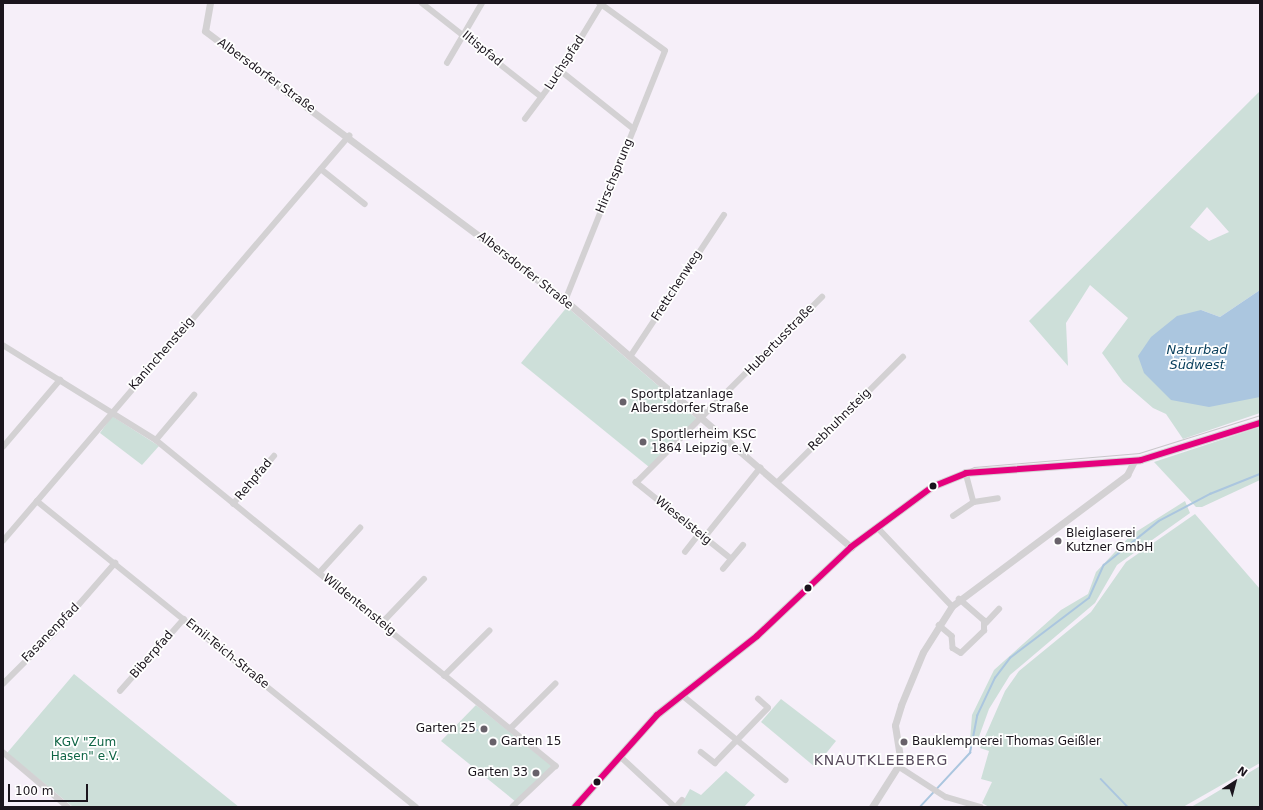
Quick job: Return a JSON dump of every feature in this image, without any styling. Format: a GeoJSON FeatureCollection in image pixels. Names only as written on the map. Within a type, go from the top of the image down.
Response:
{"type":"FeatureCollection","features":[{"type":"Feature","properties":{"kind":"main road"},"geometry":{"type":"LineString","coordinates":[[575,807],[657,715],[757,636],[851,547],[948,480],[966,473],[1134,461],[1260,423]]}},
{"type":"Feature","properties":{"kind":"street","name":"Albersdorfer Straße"},"geometry":{"type":"LineString","coordinates":[[210,3],[205,30],[349,136],[565,301],[851,547]]}},
{"type":"Feature","properties":{"kind":"street","name":"Iltispfad"},"geometry":{"type":"LineString","coordinates":[[422,3],[464,34],[542,96]]}},
{"type":"Feature","properties":{"kind":"street"},"geometry":{"type":"LineString","coordinates":[[447,63],[482,3]]}},
{"type":"Feature","properties":{"kind":"street","name":"Hirschsprung"},"geometry":{"type":"LineString","coordinates":[[565,301],[665,51],[600,4]]}},
{"type":"Feature","properties":{"kind":"street","name":"Luchspfad"},"geometry":{"type":"LineString","coordinates":[[526,119],[560,72],[600,4]]}},
{"type":"Feature","properties":{"kind":"street"},"geometry":{"type":"LineString","coordinates":[[560,72],[634,129]]}},
{"type":"Feature","properties":{"kind":"street","name":"Kaninchensteig"},"geometry":{"type":"LineString","coordinates":[[3,541],[349,136]]}},
{"type":"Feature","properties":{"kind":"street"},"geometry":{"type":"LineString","coordinates":[[321,169],[365,204]]}},
{"type":"Feature","properties":{"kind":"street","name":"Frettchenweg"},"geometry":{"type":"LineString","coordinates":[[630,357],[724,215]]}},
{"type":"Feature","properties":{"kind":"street","name":"Hubertusstraße"},"geometry":{"type":"LineString","coordinates":[[636,483],[702,420],[822,297]]}},
{"type":"Feature","properties":{"kind":"street","name":"Wildentensteig"},"geometry":{"type":"LineString","coordinates":[[3,345],[156,440],[556,766],[513,807]]}},
{"type":"Feature","properties":{"kind":"street","name":"Rebhuhnsteig"},"geometry":{"type":"LineString","coordinates":[[777,482],[903,357]]}},
{"type":"Feature","properties":{"kind":"street"},"geometry":{"type":"LineString","coordinates":[[3,447],[60,380]]}},
{"type":"Feature","properties":{"kind":"street"},"geometry":{"type":"LineString","coordinates":[[156,440],[194,395]]}},
{"type":"Feature","properties":{"kind":"street","name":"Rehpfad"},"geometry":{"type":"LineString","coordinates":[[233,504],[274,456]]}},
{"type":"Feature","properties":{"kind":"street"},"geometry":{"type":"LineString","coordinates":[[872,807],[898,766],[897,718],[923,652],[938,625],[952,606],[959,599],[1127,475],[1134,461]]}},
{"type":"Feature","properties":{"kind":"street"},"geometry":{"type":"LineString","coordinates":[[685,552],[702,536],[760,468]]}},
{"type":"Feature","properties":{"kind":"street"},"geometry":{"type":"LineString","coordinates":[[966,473],[974,502]]}},
{"type":"Feature","properties":{"kind":"street","name":"Wieselsteig"},"geometry":{"type":"LineString","coordinates":[[636,483],[731,559]]}},
{"type":"Feature","properties":{"kind":"street"},"geometry":{"type":"LineString","coordinates":[[952,516],[974,502],[998,498]]}},
{"type":"Feature","properties":{"kind":"street","name":"Emil-Teich-Straße"},"geometry":{"type":"LineString","coordinates":[[37,501],[416,807]]}},
{"type":"Feature","properties":{"kind":"street"},"geometry":{"type":"LineString","coordinates":[[319,573],[360,528]]}},
{"type":"Feature","properties":{"kind":"street"},"geometry":{"type":"LineString","coordinates":[[878,528],[952,606]]}},
{"type":"Feature","properties":{"kind":"street"},"geometry":{"type":"LineString","coordinates":[[723,569],[743,545]]}},
{"type":"Feature","properties":{"kind":"street","name":"Fasanenpfad"},"geometry":{"type":"LineString","coordinates":[[3,684],[54,633],[115,563]]}},
{"type":"Feature","properties":{"kind":"street"},"geometry":{"type":"LineString","coordinates":[[381,624],[424,579]]}},
{"type":"Feature","properties":{"kind":"street"},"geometry":{"type":"LineString","coordinates":[[959,599],[986,623]]}},
{"type":"Feature","properties":{"kind":"street"},"geometry":{"type":"LineString","coordinates":[[938,625],[952,636],[953,648],[960,653],[984,631],[986,623],[999,609]]}},
{"type":"Feature","properties":{"kind":"street","name":"Biberpfad"},"geometry":{"type":"LineString","coordinates":[[120,691],[184,619]]}},
{"type":"Feature","properties":{"kind":"street"},"geometry":{"type":"LineString","coordinates":[[444,676],[489,631]]}},
{"type":"Feature","properties":{"kind":"street"},"geometry":{"type":"LineString","coordinates":[[510,729],[555,684]]}},
{"type":"Feature","properties":{"kind":"street"},"geometry":{"type":"LineString","coordinates":[[682,695],[786,780]]}},
{"type":"Feature","properties":{"kind":"street"},"geometry":{"type":"LineString","coordinates":[[701,752],[715,763],[738,741],[768,708],[758,699]]}},
{"type":"Feature","properties":{"kind":"street"},"geometry":{"type":"LineString","coordinates":[[3,752],[68,807]]}},
{"type":"Feature","properties":{"kind":"street"},"geometry":{"type":"LineString","coordinates":[[620,756],[675,807],[682,800]]}},
{"type":"Feature","properties":{"kind":"street"},"geometry":{"type":"LineString","coordinates":[[898,766],[939,792],[967,800],[981,807]]}},
{"type":"Feature","properties":{"kind":"street"},"geometry":{"type":"LineString","coordinates":[[964,807],[967,800]]}},
{"type":"Feature","properties":{"kind":"green space"},"geometry":{"type":"Polygon","coordinates":[[[1260,91],[1260,290],[1220,317],[1201,310],[1260,397],[1260,413],[1183,439],[1166,414],[1153,408],[1123,382],[1102,353],[1128,318],[1090,285],[1066,323],[1068,366],[1029,321],[1260,91]],[[1207,207],[1190,227],[1209,241],[1229,232],[1207,207]]]}},
{"type":"Feature","properties":{"kind":"green space","name":"Sportplatzanlage Albersdorfer Straße"},"geometry":{"type":"Polygon","coordinates":[[[567,307],[698,420],[649,467],[521,363],[567,307]]]}},
{"type":"Feature","properties":{"kind":"green space"},"geometry":{"type":"Polygon","coordinates":[[[112,416],[159,446],[142,465],[100,433],[112,416]]]}},
{"type":"Feature","properties":{"kind":"green space"},"geometry":{"type":"Polygon","coordinates":[[[1260,427],[1260,480],[1202,507],[1196,507],[1154,462],[1260,427]]]}},
{"type":"Feature","properties":{"kind":"green space"},"geometry":{"type":"Polygon","coordinates":[[[1185,501],[1190,513],[1117,565],[1095,603],[1010,675],[989,709],[976,745],[970,741],[972,715],[994,670],[1061,610],[1088,594],[1096,572],[1131,535],[1185,501]]]}},
{"type":"Feature","properties":{"kind":"green space"},"geometry":{"type":"Polygon","coordinates":[[[1195,514],[1260,589],[1260,763],[1183,807],[989,807],[982,803],[992,782],[981,779],[989,751],[980,748],[1005,691],[1019,671],[1091,612],[1126,562],[1195,514]]]}},
{"type":"Feature","properties":{"kind":"green space","name":"KGV \"Zum Hasen\" e.V."},"geometry":{"type":"Polygon","coordinates":[[[74,674],[239,807],[73,807],[7,753],[74,674]]]}},
{"type":"Feature","properties":{"kind":"green space"},"geometry":{"type":"Polygon","coordinates":[[[781,699],[836,741],[815,767],[761,722],[781,699]]]}},
{"type":"Feature","properties":{"kind":"green space"},"geometry":{"type":"Polygon","coordinates":[[[476,705],[552,766],[516,802],[441,741],[476,705]]]}},
{"type":"Feature","properties":{"kind":"green space"},"geometry":{"type":"Polygon","coordinates":[[[1260,766],[1260,807],[1191,807],[1205,799],[1260,766]]]}},
{"type":"Feature","properties":{"kind":"green space"},"geometry":{"type":"Polygon","coordinates":[[[726,771],[755,795],[744,807],[680,807],[690,789],[701,795],[726,771]]]}},
{"type":"Feature","properties":{"kind":"water","name":"Naturbad Südwest"},"geometry":{"type":"Polygon","coordinates":[[[1260,290],[1260,397],[1209,407],[1171,400],[1144,373],[1138,356],[1151,337],[1177,316],[1201,310],[1220,317],[1260,290]]]}},
{"type":"Feature","properties":{"kind":"waterway"},"geometry":{"type":"LineString","coordinates":[[920,807],[970,753],[977,716],[995,678],[1010,658],[1089,598],[1104,565],[1159,521],[1210,494],[1260,474]]}},
{"type":"Feature","properties":{"kind":"waterway"},"geometry":{"type":"LineString","coordinates":[[1101,779],[1128,807]]}},
{"type":"Feature","properties":{"kind":"tram line"},"geometry":{"type":"LineString","coordinates":[[947,480],[974,467],[1139,453],[1260,415]]}},
{"type":"Feature","properties":{"kind":"transit line"},"geometry":{"type":"LineString","coordinates":[[575,807],[657,715],[757,636],[851,547],[932,487],[966,473],[1141,460],[1260,423]]}},
{"type":"Feature","properties":{"kind":"place","name":"Sportplatzanlage Albersdorfer Straße"},"geometry":{"type":"Point","coordinates":[623,402]}},
{"type":"Feature","properties":{"kind":"place","name":"Sportlerheim KSC 1864 Leipzig e.V."},"geometry":{"type":"Point","coordinates":[643,442]}},
{"type":"Feature","properties":{"kind":"place","name":"Bleiglaserei Kutzner GmbH"},"geometry":{"type":"Point","coordinates":[1058,541]}},
{"type":"Feature","properties":{"kind":"place","name":"Garten 25"},"geometry":{"type":"Point","coordinates":[484,729]}},
{"type":"Feature","properties":{"kind":"place","name":"Garten 15"},"geometry":{"type":"Point","coordinates":[493,742]}},
{"type":"Feature","properties":{"kind":"place","name":"Bauklempnerei Thomas Geißler"},"geometry":{"type":"Point","coordinates":[904,742]}},
{"type":"Feature","properties":{"kind":"place","name":"Garten 33"},"geometry":{"type":"Point","coordinates":[536,773]}},
{"type":"Feature","properties":{"kind":"district","name":"KNAUTKLEEBERG"},"geometry":{"type":"Point","coordinates":[881,760]}}]}
